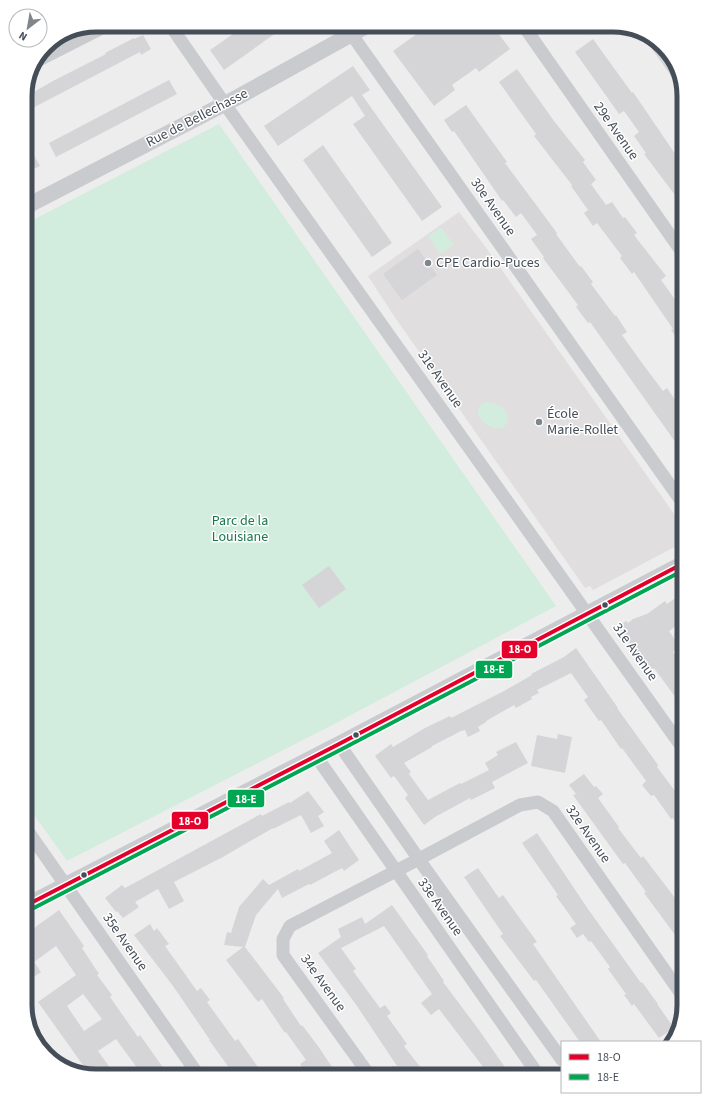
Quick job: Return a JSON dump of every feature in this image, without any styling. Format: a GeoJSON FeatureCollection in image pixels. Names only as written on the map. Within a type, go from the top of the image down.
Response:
{"type":"FeatureCollection","features":[{"type":"Feature","properties":{"kind":"street"},"geometry":{"type":"LineString","coordinates":[[46,57],[94,32]]}},
{"type":"Feature","properties":{"kind":"street","name":"31e Avenue"},"geometry":{"type":"LineString","coordinates":[[175,32],[677,740]]}},
{"type":"Feature","properties":{"kind":"street","name":"Rue de Bellechasse"},"geometry":{"type":"LineString","coordinates":[[32,203],[225,104],[343,32]]}},
{"type":"Feature","properties":{"kind":"street","name":"30e Avenue"},"geometry":{"type":"LineString","coordinates":[[350,32],[677,495]]}},
{"type":"Feature","properties":{"kind":"street","name":"29e Avenue"},"geometry":{"type":"LineString","coordinates":[[528,32],[677,245]]}},
{"type":"Feature","properties":{"kind":"street"},"geometry":{"type":"LineString","coordinates":[[32,902],[316,756],[677,567]]}},
{"type":"Feature","properties":{"kind":"street","name":"33e Avenue"},"geometry":{"type":"LineString","coordinates":[[339,744],[561,1059]]}},
{"type":"Feature","properties":{"kind":"street","name":"33e Avenue"},"geometry":{"type":"LineString","coordinates":[[316,756],[534,1069]]}},
{"type":"Feature","properties":{"kind":"street","name":"32e Avenue"},"geometry":{"type":"LineString","coordinates":[[419,859],[520,805],[538,802],[553,811],[677,988]]}},
{"type":"Feature","properties":{"kind":"street","name":"35e Avenue"},"geometry":{"type":"LineString","coordinates":[[32,837],[194,1069]]}},
{"type":"Feature","properties":{"kind":"street","name":"34e Avenue"},"geometry":{"type":"LineString","coordinates":[[365,1069],[283,955],[283,939],[290,926],[419,859]]}},
{"type":"Feature","properties":{"kind":"shaded area","name":"École Marie-Rollet"},"geometry":{"type":"Polygon","coordinates":[[[459,212],[487,249],[677,518],[677,546],[593,590],[590,586],[585,588],[394,316],[368,276],[459,212]]]}},
{"type":"Feature","properties":{"kind":"green space","name":"Parc de la Louisiane"},"geometry":{"type":"Polygon","coordinates":[[[219,124],[556,606],[338,722],[67,861],[32,812],[32,220],[219,124]]]}},
{"type":"Feature","properties":{"kind":"green space"},"geometry":{"type":"Polygon","coordinates":[[[441,227],[454,245],[440,254],[428,236],[441,227]]]}},
{"type":"Feature","properties":{"kind":"green space"},"geometry":{"type":"Polygon","coordinates":[[[485,402],[497,404],[503,408],[508,419],[505,426],[493,428],[483,421],[479,416],[478,411],[480,406],[485,402]]]}},
{"type":"Feature","properties":{"kind":"building"},"geometry":{"type":"Polygon","coordinates":[[[236,32],[277,32],[224,70],[210,50],[236,32]]]}},
{"type":"Feature","properties":{"kind":"building"},"geometry":{"type":"Polygon","coordinates":[[[419,32],[497,32],[510,49],[479,72],[476,68],[452,85],[455,90],[434,106],[393,51],[419,32]]]}},
{"type":"Feature","properties":{"kind":"building"},"geometry":{"type":"Polygon","coordinates":[[[143,35],[151,49],[141,55],[140,52],[32,108],[32,93],[143,35]]]}},
{"type":"Feature","properties":{"kind":"building"},"geometry":{"type":"Polygon","coordinates":[[[593,39],[632,93],[633,92],[677,157],[677,198],[644,154],[646,153],[634,136],[639,132],[624,111],[619,114],[575,52],[593,39]]]}},
{"type":"Feature","properties":{"kind":"building"},"geometry":{"type":"Polygon","coordinates":[[[648,43],[655,48],[666,61],[676,83],[648,43]]]}},
{"type":"Feature","properties":{"kind":"building"},"geometry":{"type":"Polygon","coordinates":[[[353,66],[370,90],[362,95],[442,207],[422,221],[353,124],[365,116],[352,96],[278,146],[264,126],[353,66]]]}},
{"type":"Feature","properties":{"kind":"building"},"geometry":{"type":"Polygon","coordinates":[[[517,69],[554,121],[585,160],[583,162],[596,180],[591,184],[606,205],[612,202],[623,218],[625,217],[637,233],[634,235],[666,276],[661,280],[677,300],[677,338],[671,330],[673,329],[634,272],[632,274],[620,258],[622,256],[597,223],[593,226],[584,213],[588,210],[571,186],[572,185],[534,136],[536,134],[499,82],[517,69]]]}},
{"type":"Feature","properties":{"kind":"building"},"geometry":{"type":"Polygon","coordinates":[[[169,80],[177,94],[56,157],[49,143],[169,80]]]}},
{"type":"Feature","properties":{"kind":"building"},"geometry":{"type":"Polygon","coordinates":[[[466,105],[507,162],[505,163],[557,233],[556,234],[580,267],[581,266],[593,282],[591,284],[615,316],[616,315],[627,332],[622,335],[663,391],[667,388],[677,403],[676,443],[590,322],[588,323],[576,307],[578,305],[543,258],[544,257],[531,239],[537,235],[521,213],[516,217],[503,200],[502,201],[454,131],[452,132],[444,120],[466,105]]]}},
{"type":"Feature","properties":{"kind":"building"},"geometry":{"type":"Polygon","coordinates":[[[323,145],[392,243],[372,257],[303,160],[323,145]]]}},
{"type":"Feature","properties":{"kind":"building"},"geometry":{"type":"Polygon","coordinates":[[[32,152],[40,166],[32,170],[32,152]]]}},
{"type":"Feature","properties":{"kind":"building"},"geometry":{"type":"Polygon","coordinates":[[[418,249],[437,275],[402,300],[383,274],[418,249]]]}},
{"type":"Feature","properties":{"kind":"building"},"geometry":{"type":"Polygon","coordinates":[[[329,566],[346,589],[319,608],[302,585],[329,566]]]}},
{"type":"Feature","properties":{"kind":"building"},"geometry":{"type":"Polygon","coordinates":[[[677,597],[677,625],[669,631],[677,643],[677,649],[673,652],[677,657],[677,699],[654,668],[649,671],[618,626],[626,621],[628,623],[633,619],[647,614],[665,601],[667,604],[677,597]]]}},
{"type":"Feature","properties":{"kind":"building"},"geometry":{"type":"Polygon","coordinates":[[[576,648],[658,765],[657,767],[677,794],[677,824],[673,818],[671,819],[654,795],[651,796],[642,785],[646,781],[601,720],[599,721],[584,700],[588,697],[571,673],[537,690],[539,693],[531,697],[532,699],[516,708],[514,705],[486,721],[478,727],[480,731],[468,737],[465,730],[461,731],[404,763],[411,772],[409,774],[428,800],[489,770],[485,763],[498,755],[496,752],[516,742],[528,763],[492,782],[495,788],[471,800],[470,798],[435,817],[424,825],[405,798],[408,795],[394,776],[391,778],[375,756],[391,744],[393,747],[425,728],[450,716],[451,718],[504,691],[532,675],[531,674],[564,657],[576,648]]]}},
{"type":"Feature","properties":{"kind":"building"},"geometry":{"type":"Polygon","coordinates":[[[558,734],[572,737],[565,773],[531,766],[537,735],[557,739],[558,734]]]}},
{"type":"Feature","properties":{"kind":"building"},"geometry":{"type":"Polygon","coordinates":[[[584,774],[594,787],[596,786],[603,794],[598,798],[619,827],[618,828],[641,858],[643,856],[677,901],[675,904],[677,907],[677,938],[644,893],[646,892],[625,863],[623,864],[573,795],[576,794],[569,785],[584,774]]]}},
{"type":"Feature","properties":{"kind":"building"},"geometry":{"type":"Polygon","coordinates":[[[308,791],[324,812],[318,816],[324,826],[311,833],[301,815],[273,828],[221,858],[174,882],[184,901],[169,909],[158,889],[135,902],[139,907],[123,918],[105,898],[122,885],[125,888],[261,814],[262,816],[289,802],[290,803],[308,791]]]}},
{"type":"Feature","properties":{"kind":"building"},"geometry":{"type":"Polygon","coordinates":[[[339,830],[359,860],[344,871],[342,868],[282,898],[278,889],[256,915],[245,947],[284,998],[283,999],[301,1026],[302,1025],[318,1046],[333,1069],[303,1069],[300,1064],[306,1060],[286,1032],[285,1033],[262,999],[258,1002],[226,960],[243,947],[224,945],[227,932],[231,933],[239,907],[263,879],[269,885],[332,853],[324,841],[339,830]]]}},
{"type":"Feature","properties":{"kind":"building"},"geometry":{"type":"Polygon","coordinates":[[[537,833],[588,909],[641,983],[642,982],[658,1004],[673,1027],[672,1030],[659,1038],[634,1004],[632,1006],[624,995],[626,994],[608,969],[610,967],[591,941],[589,942],[583,934],[577,938],[570,928],[576,924],[522,843],[537,833]]]}},
{"type":"Feature","properties":{"kind":"building"},"geometry":{"type":"Polygon","coordinates":[[[478,868],[499,898],[503,895],[537,942],[533,944],[600,1041],[579,1041],[536,980],[534,981],[500,936],[503,934],[464,877],[478,868]]]}},
{"type":"Feature","properties":{"kind":"building"},"geometry":{"type":"Polygon","coordinates":[[[392,905],[428,955],[427,956],[444,981],[443,982],[506,1069],[485,1069],[439,1009],[431,1015],[421,1003],[432,994],[384,926],[341,948],[356,969],[353,971],[380,1008],[385,1005],[391,1013],[387,1016],[407,1044],[404,1046],[422,1069],[392,1069],[392,1066],[397,1066],[357,1006],[318,953],[341,937],[338,929],[362,917],[365,924],[392,905]]]}},
{"type":"Feature","properties":{"kind":"building"},"geometry":{"type":"Polygon","coordinates":[[[59,910],[84,946],[82,948],[99,974],[97,975],[112,995],[110,997],[138,1037],[140,1035],[164,1069],[138,1069],[116,1039],[98,1051],[111,1069],[85,1068],[38,1002],[76,975],[56,946],[34,962],[41,972],[32,978],[32,926],[34,928],[59,910]],[[83,994],[67,1006],[84,1031],[102,1019],[83,994]]]}},
{"type":"Feature","properties":{"kind":"building"},"geometry":{"type":"Polygon","coordinates":[[[150,924],[154,931],[157,928],[169,944],[165,946],[197,991],[201,988],[210,1000],[207,1002],[235,1041],[238,1039],[259,1069],[230,1069],[173,986],[134,935],[150,924]]]}},
{"type":"Feature","properties":{"kind":"transit line","name":"18-O"},"geometry":{"type":"LineString","coordinates":[[32,902],[339,744],[677,567]]}},
{"type":"Feature","properties":{"kind":"transit line","name":"18-E"},"geometry":{"type":"LineString","coordinates":[[32,909],[677,574]]}},
{"type":"Feature","properties":{"kind":"place","name":"CPE Cardio-Puces"},"geometry":{"type":"Point","coordinates":[428,263]}},
{"type":"Feature","properties":{"kind":"place","name":"École Marie-Rollet"},"geometry":{"type":"Point","coordinates":[539,422]}}]}
